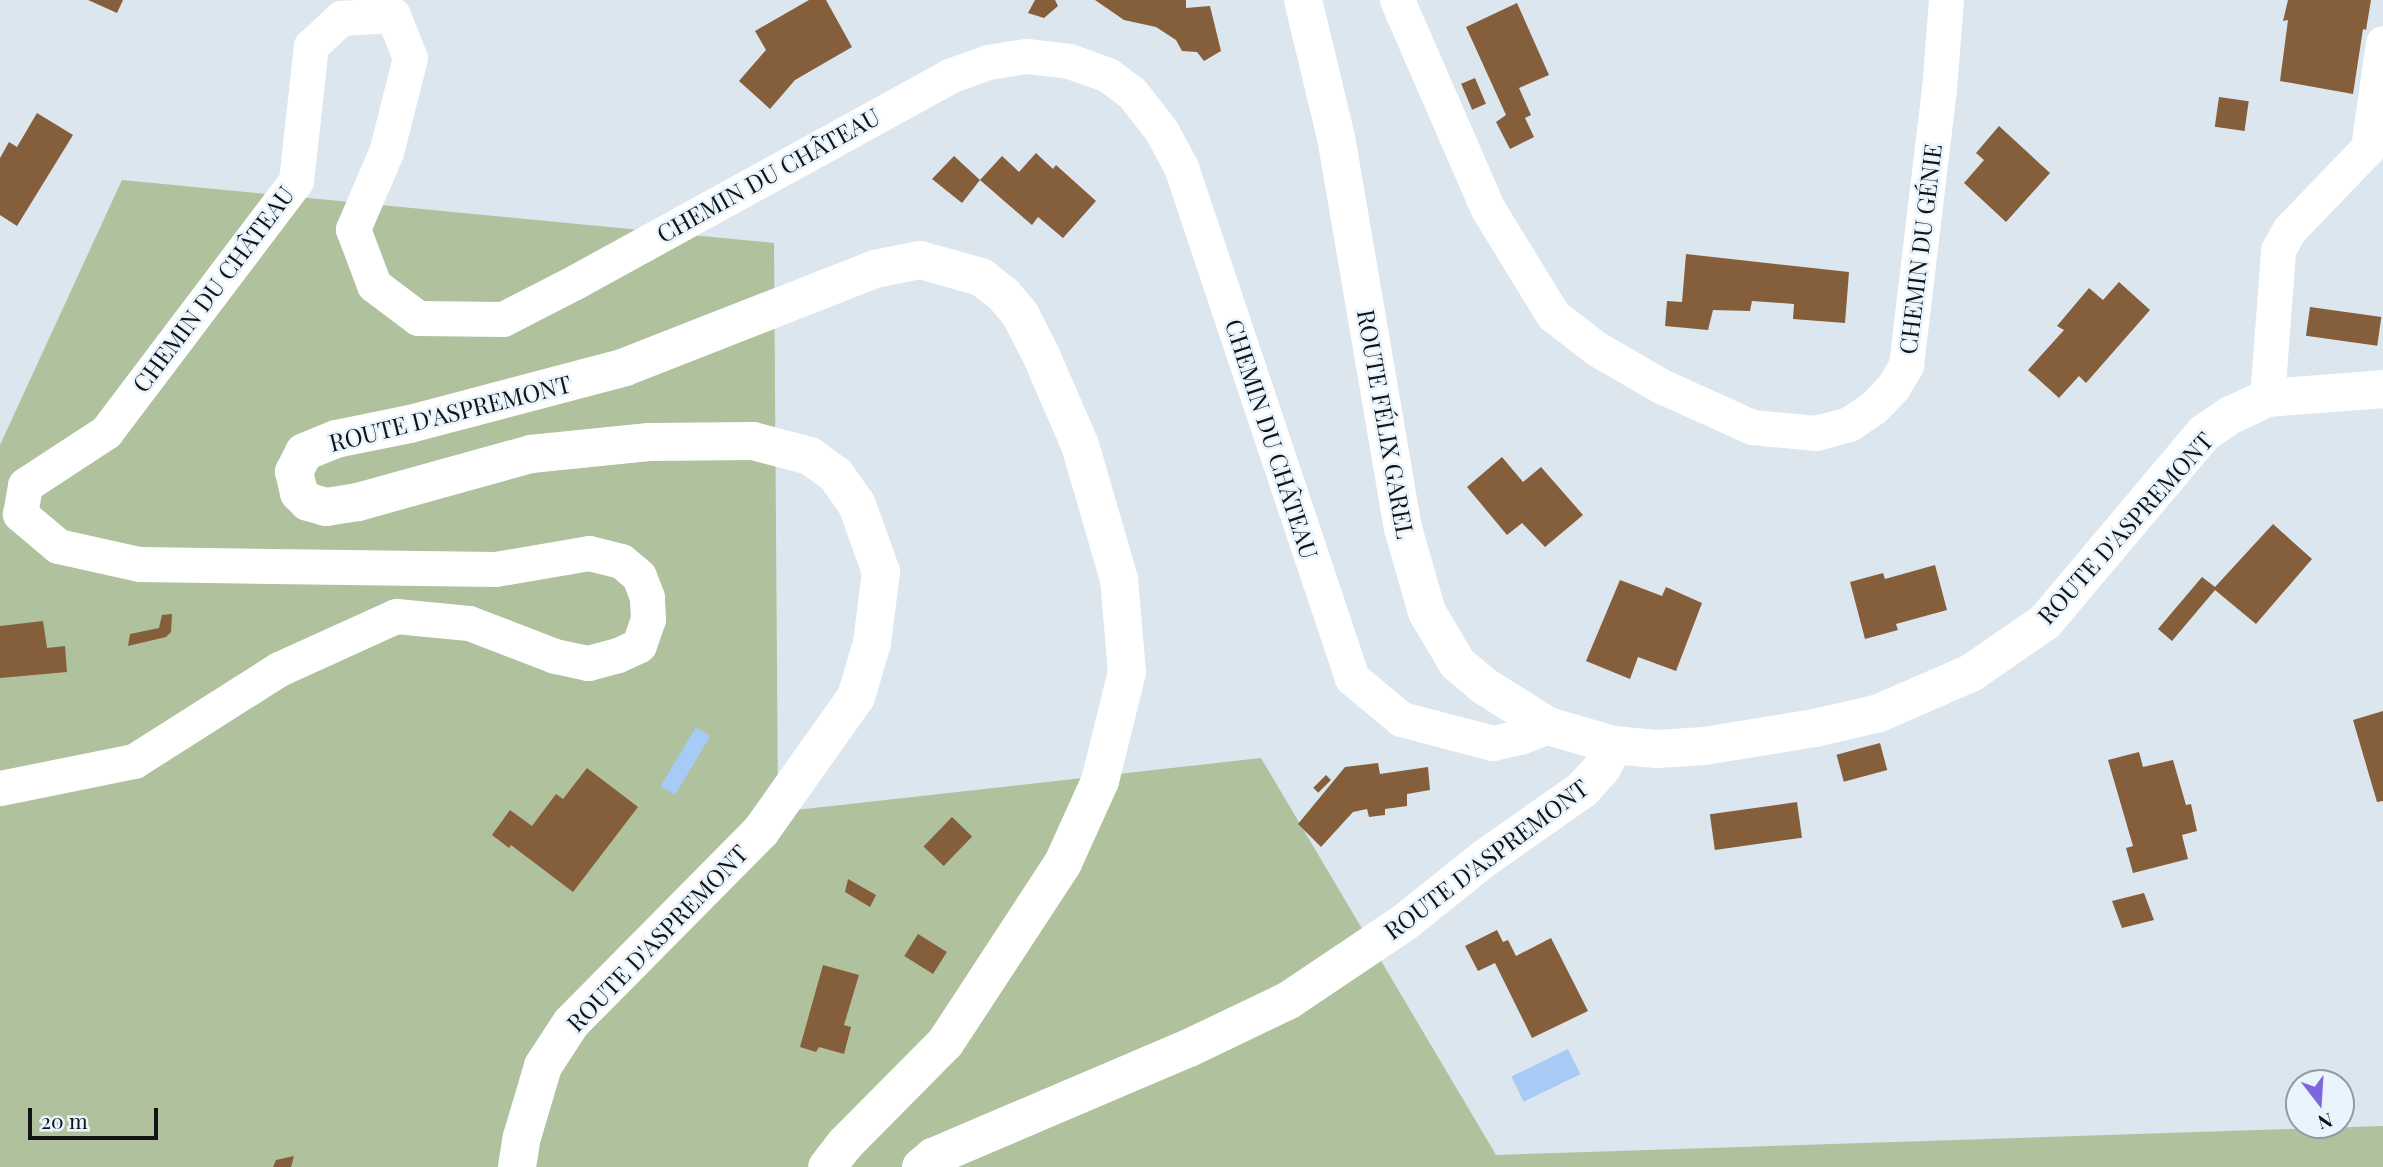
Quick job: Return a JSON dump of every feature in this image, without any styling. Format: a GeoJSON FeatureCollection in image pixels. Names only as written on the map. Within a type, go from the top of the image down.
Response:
{"type":"FeatureCollection","features":[{"type":"Feature","properties":{"kind":"street","name":"ROUTE FÉLIX GAREL"},"geometry":{"type":"LineString","coordinates":[[1303,0],[1336,137],[1403,528],[1427,612],[1457,663],[1484,686],[1548,726],[1614,745]]}},
{"type":"Feature","properties":{"kind":"street","name":"CHEMIN DU GÉNIE"},"geometry":{"type":"LineString","coordinates":[[1398,0],[1488,209],[1553,315],[1597,349],[1661,386],[1752,428],[1816,433],[1849,424],[1874,407],[1893,387],[1906,365],[1947,0]]}},
{"type":"Feature","properties":{"kind":"street","name":"CHEMIN DU CHÂTEAU"},"geometry":{"type":"LineString","coordinates":[[0,788],[134,761],[279,669],[396,616],[469,622],[555,656],[587,663],[618,655],[639,645],[648,619],[647,597],[639,576],[621,561],[589,553],[495,569],[139,564],[58,545],[20,514],[25,485],[106,432],[296,181],[312,46],[341,18],[393,15],[410,58],[386,152],[353,229],[373,285],[418,318],[502,319],[575,282],[949,76],[988,62],[1027,56],[1069,61],[1108,75],[1132,93],[1161,130],[1181,167],[1352,678],[1401,719],[1493,743],[1520,737],[1548,726]]}},
{"type":"Feature","properties":{"kind":"street"},"geometry":{"type":"LineString","coordinates":[[2267,398],[2278,250],[2289,230],[2368,148],[2383,43]]}},
{"type":"Feature","properties":{"kind":"street","name":"ROUTE D'ASPREMONT"},"geometry":{"type":"LineString","coordinates":[[517,1167],[543,1066],[571,1024],[761,831],[856,697],[872,643],[881,572],[857,505],[836,475],[810,456],[753,441],[649,442],[531,454],[359,502],[326,507],[308,502],[299,493],[294,472],[303,452],[336,439],[410,424],[625,367],[875,269],[920,260],[981,277],[1004,295],[1020,314],[1041,355],[1080,445],[1119,579],[1127,672],[1100,781],[1063,863],[945,1043],[845,1144],[827,1167]]}},
{"type":"Feature","properties":{"kind":"street","name":"ROUTE D'ASPREMONT"},"geometry":{"type":"LineString","coordinates":[[920,1167],[933,1157],[1189,1048],[1289,1000],[1405,922],[1485,858],[1583,789],[1602,768],[1614,745],[1657,749],[1704,746],[1815,728],[1879,713],[1972,673],[2045,622],[2204,433],[2231,415],[2267,398],[2383,389]]}},
{"type":"Feature","properties":{"kind":"green space"},"geometry":{"type":"Polygon","coordinates":[[[122,180],[774,243],[778,812],[1261,758],[1496,1155],[2285,1129],[2285,1139],[2355,1139],[2355,1127],[2383,1126],[2383,1167],[0,1167],[0,445],[122,180]]]}},
{"type":"Feature","properties":{"kind":"water"},"geometry":{"type":"Polygon","coordinates":[[[696,727],[711,736],[675,795],[660,786],[696,727]]]}},
{"type":"Feature","properties":{"kind":"water"},"geometry":{"type":"Polygon","coordinates":[[[1568,1049],[1580,1074],[1524,1102],[1511,1077],[1568,1049]]]}},
{"type":"Feature","properties":{"kind":"building"},"geometry":{"type":"Polygon","coordinates":[[[88,0],[123,0],[117,13],[88,0]]]}},
{"type":"Feature","properties":{"kind":"building"},"geometry":{"type":"Polygon","coordinates":[[[809,0],[826,0],[852,47],[795,80],[770,109],[739,81],[766,50],[755,31],[809,0]]]}},
{"type":"Feature","properties":{"kind":"building"},"geometry":{"type":"Polygon","coordinates":[[[1035,0],[1055,0],[1058,6],[1044,18],[1028,13],[1035,0]]]}},
{"type":"Feature","properties":{"kind":"building"},"geometry":{"type":"Polygon","coordinates":[[[1095,0],[1186,0],[1186,8],[1210,6],[1221,51],[1204,61],[1197,52],[1182,51],[1176,40],[1156,27],[1124,20],[1095,0]]]}},
{"type":"Feature","properties":{"kind":"building"},"geometry":{"type":"Polygon","coordinates":[[[2288,0],[2371,0],[2366,30],[2363,29],[2353,94],[2280,81],[2288,20],[2283,21],[2288,0]]]}},
{"type":"Feature","properties":{"kind":"building"},"geometry":{"type":"Polygon","coordinates":[[[1517,3],[1549,75],[1519,88],[1531,115],[1525,118],[1534,137],[1510,149],[1496,122],[1506,115],[1466,27],[1517,3]]]}},
{"type":"Feature","properties":{"kind":"building"},"geometry":{"type":"Polygon","coordinates":[[[1475,78],[1486,104],[1472,110],[1461,84],[1475,78]]]}},
{"type":"Feature","properties":{"kind":"building"},"geometry":{"type":"Polygon","coordinates":[[[2219,97],[2249,101],[2245,131],[2215,127],[2219,97]]]}},
{"type":"Feature","properties":{"kind":"building"},"geometry":{"type":"Polygon","coordinates":[[[37,113],[73,135],[17,226],[0,215],[0,158],[9,142],[17,147],[37,113]]]}},
{"type":"Feature","properties":{"kind":"building"},"geometry":{"type":"Polygon","coordinates":[[[1999,126],[2050,173],[2006,222],[1964,183],[1984,160],[1976,153],[1999,126]]]}},
{"type":"Feature","properties":{"kind":"building"},"geometry":{"type":"Polygon","coordinates":[[[1036,153],[1053,169],[1056,165],[1096,201],[1063,238],[1038,217],[1032,225],[980,180],[1002,156],[1019,172],[1036,153]]]}},
{"type":"Feature","properties":{"kind":"building"},"geometry":{"type":"Polygon","coordinates":[[[954,156],[980,180],[962,203],[932,179],[954,156]]]}},
{"type":"Feature","properties":{"kind":"building"},"geometry":{"type":"Polygon","coordinates":[[[1686,254],[1849,272],[1845,323],[1793,319],[1794,304],[1752,301],[1750,311],[1713,310],[1708,330],[1665,326],[1667,301],[1682,302],[1686,254]]]}},
{"type":"Feature","properties":{"kind":"building"},"geometry":{"type":"Polygon","coordinates":[[[2119,282],[2150,310],[2086,383],[2079,376],[2059,398],[2028,370],[2064,330],[2057,326],[2089,288],[2103,300],[2119,282]]]}},
{"type":"Feature","properties":{"kind":"building"},"geometry":{"type":"Polygon","coordinates":[[[2310,307],[2381,317],[2377,346],[2306,336],[2310,307]]]}},
{"type":"Feature","properties":{"kind":"building"},"geometry":{"type":"Polygon","coordinates":[[[1502,457],[1523,482],[1541,467],[1583,515],[1545,547],[1522,523],[1507,535],[1467,487],[1502,457]]]}},
{"type":"Feature","properties":{"kind":"building"},"geometry":{"type":"Polygon","coordinates":[[[2273,524],[2312,559],[2256,624],[2215,590],[2172,641],[2158,629],[2202,577],[2215,587],[2273,524]]]}},
{"type":"Feature","properties":{"kind":"building"},"geometry":{"type":"Polygon","coordinates":[[[1935,565],[1947,610],[1896,624],[1898,630],[1865,639],[1850,582],[1883,573],[1885,579],[1935,565]]]}},
{"type":"Feature","properties":{"kind":"building"},"geometry":{"type":"Polygon","coordinates":[[[1620,580],[1662,596],[1666,587],[1702,603],[1676,671],[1638,657],[1630,679],[1586,661],[1620,580]]]}},
{"type":"Feature","properties":{"kind":"building"},"geometry":{"type":"Polygon","coordinates":[[[172,614],[171,632],[166,637],[128,646],[130,634],[159,628],[162,615],[172,614]]]}},
{"type":"Feature","properties":{"kind":"building"},"geometry":{"type":"Polygon","coordinates":[[[43,621],[47,648],[65,646],[67,672],[0,678],[0,626],[43,621]]]}},
{"type":"Feature","properties":{"kind":"building"},"geometry":{"type":"Polygon","coordinates":[[[2383,711],[2383,801],[2377,802],[2353,720],[2383,711]]]}},
{"type":"Feature","properties":{"kind":"building"},"geometry":{"type":"Polygon","coordinates":[[[1880,743],[1887,770],[1844,782],[1837,755],[1880,743]]]}},
{"type":"Feature","properties":{"kind":"building"},"geometry":{"type":"Polygon","coordinates":[[[2139,752],[2143,767],[2173,760],[2186,805],[2191,804],[2197,831],[2182,835],[2188,859],[2133,873],[2126,848],[2133,846],[2108,760],[2139,752]]]}},
{"type":"Feature","properties":{"kind":"building"},"geometry":{"type":"Polygon","coordinates":[[[1378,763],[1380,774],[1428,767],[1430,790],[1407,794],[1407,806],[1385,809],[1385,815],[1369,817],[1367,809],[1353,812],[1321,847],[1298,824],[1345,767],[1378,763]]]}},
{"type":"Feature","properties":{"kind":"building"},"geometry":{"type":"Polygon","coordinates":[[[587,768],[638,807],[573,892],[511,845],[509,848],[492,835],[510,810],[532,826],[556,794],[563,799],[587,768]]]}},
{"type":"Feature","properties":{"kind":"building"},"geometry":{"type":"Polygon","coordinates":[[[1326,775],[1331,780],[1318,793],[1313,788],[1326,775]]]}},
{"type":"Feature","properties":{"kind":"building"},"geometry":{"type":"Polygon","coordinates":[[[1797,802],[1802,838],[1715,850],[1710,814],[1797,802]]]}},
{"type":"Feature","properties":{"kind":"building"},"geometry":{"type":"Polygon","coordinates":[[[952,817],[972,836],[944,866],[924,846],[952,817]]]}},
{"type":"Feature","properties":{"kind":"building"},"geometry":{"type":"Polygon","coordinates":[[[848,879],[876,895],[870,907],[845,892],[848,879]]]}},
{"type":"Feature","properties":{"kind":"building"},"geometry":{"type":"Polygon","coordinates":[[[2144,893],[2154,920],[2122,928],[2112,901],[2144,893]]]}},
{"type":"Feature","properties":{"kind":"building"},"geometry":{"type":"Polygon","coordinates":[[[1497,930],[1503,942],[1508,940],[1516,956],[1551,938],[1588,1011],[1532,1038],[1495,963],[1478,971],[1465,946],[1497,930]]]}},
{"type":"Feature","properties":{"kind":"building"},"geometry":{"type":"Polygon","coordinates":[[[918,934],[947,952],[933,974],[904,956],[918,934]]]}},
{"type":"Feature","properties":{"kind":"building"},"geometry":{"type":"Polygon","coordinates":[[[823,965],[859,975],[844,1025],[851,1027],[844,1054],[819,1047],[816,1052],[800,1047],[823,965]]]}},
{"type":"Feature","properties":{"kind":"building"},"geometry":{"type":"Polygon","coordinates":[[[294,1156],[291,1167],[273,1167],[276,1160],[294,1156]]]}}]}
